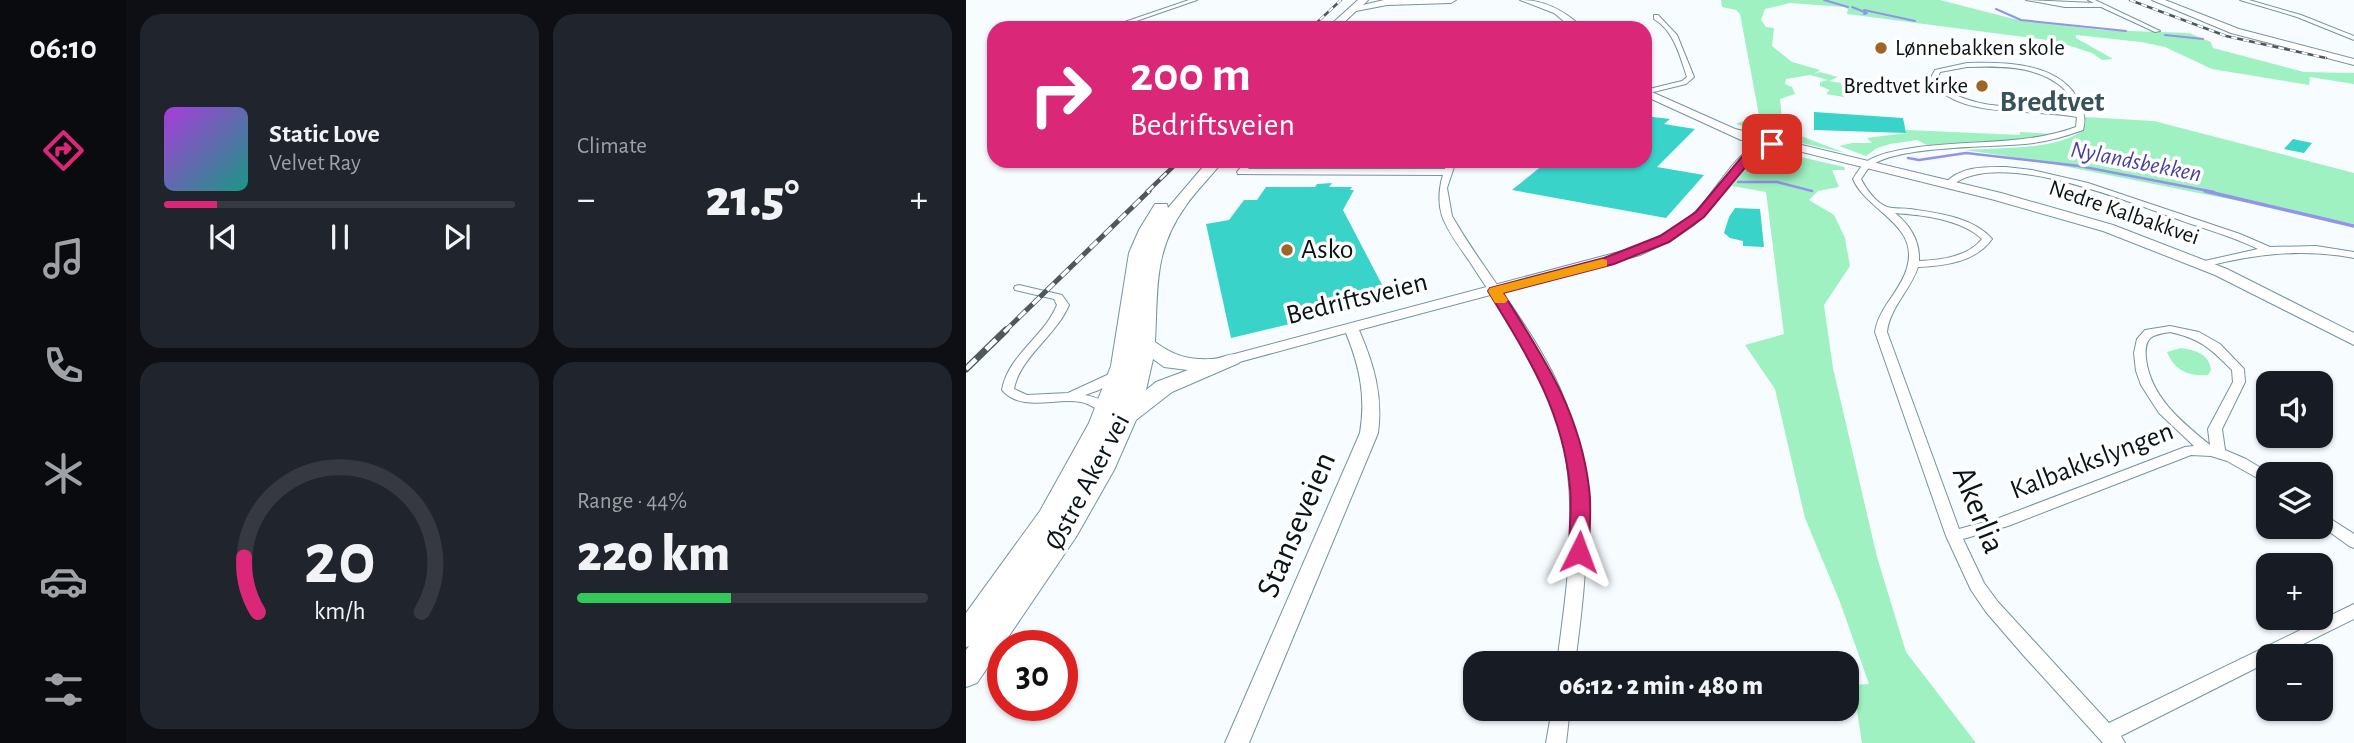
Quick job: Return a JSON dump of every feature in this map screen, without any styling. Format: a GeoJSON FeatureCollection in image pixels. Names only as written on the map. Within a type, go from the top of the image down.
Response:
{"type":"FeatureCollection","features":[{"type":"Feature","properties":{"kind":"highway"},"geometry":{"type":"LineString","coordinates":[[1341,21],[1371,0]]}},
{"type":"Feature","properties":{"kind":"highway"},"geometry":{"type":"LineString","coordinates":[[1347,21],[1361,5],[1451,0]]}},
{"type":"Feature","properties":{"kind":"highway"},"geometry":{"type":"LineString","coordinates":[[2157,0],[2235,31],[2354,61]]}},
{"type":"Feature","properties":{"kind":"highway"},"geometry":{"type":"LineString","coordinates":[[2166,0],[2216,20],[2354,61]]}},
{"type":"Feature","properties":{"kind":"highway"},"geometry":{"type":"LineString","coordinates":[[2287,42],[2354,49]]}},
{"type":"Feature","properties":{"kind":"highway","name":"Østre Aker vei"},"geometry":{"type":"LineString","coordinates":[[966,674],[1074,518],[1104,466],[1116,413],[1128,289],[1136,256],[1160,209],[1197,168]]}},
{"type":"Feature","properties":{"kind":"highway","name":"Østre Aker vei"},"geometry":{"type":"LineString","coordinates":[[966,635],[1060,500],[1140,372],[1145,344],[1147,285],[1154,251],[1177,206],[1210,168]]}},
{"type":"Feature","properties":{"kind":"highway"},"geometry":{"type":"LineString","coordinates":[[1145,344],[1164,359],[1178,364],[1200,365],[1232,359]]}},
{"type":"Feature","properties":{"kind":"highway"},"geometry":{"type":"LineString","coordinates":[[1116,413],[1164,387],[1232,359]]}},
{"type":"Feature","properties":{"kind":"main road"},"geometry":{"type":"LineString","coordinates":[[1524,0],[1553,9],[1569,21]]}},
{"type":"Feature","properties":{"kind":"main road","name":"Nedre Kalbakkvei"},"geometry":{"type":"LineString","coordinates":[[1652,96],[1689,114],[1768,143],[1948,184],[2082,220],[2204,264],[2354,340]]}},
{"type":"Feature","properties":{"kind":"street"},"geometry":{"type":"LineString","coordinates":[[1131,21],[1194,0]]}},
{"type":"Feature","properties":{"kind":"street"},"geometry":{"type":"LineString","coordinates":[[2029,0],[2065,5],[2101,5]]}},
{"type":"Feature","properties":{"kind":"street"},"geometry":{"type":"LineString","coordinates":[[2091,0],[2157,31]]}},
{"type":"Feature","properties":{"kind":"street"},"geometry":{"type":"LineString","coordinates":[[2243,0],[2300,16],[2354,38]]}},
{"type":"Feature","properties":{"kind":"street"},"geometry":{"type":"LineString","coordinates":[[1652,90],[1684,83],[1691,76],[1673,35],[1664,21],[1656,19],[1657,16]]}},
{"type":"Feature","properties":{"kind":"street"},"geometry":{"type":"LineString","coordinates":[[1888,210],[1917,213],[1970,227],[1980,231],[1987,239],[1982,247],[1948,261],[1931,265],[1914,264],[1910,237],[1888,210],[1860,187],[1858,175],[1866,164],[1885,154],[1919,148],[2038,142],[2071,134],[2080,128],[2080,115],[2071,92],[2063,84],[2039,73],[1999,66],[1968,65],[1937,71],[1932,77],[1932,83],[1938,90],[1964,101],[2080,115]]}},
{"type":"Feature","properties":{"kind":"street","name":"Bedriftsveien"},"geometry":{"type":"LineString","coordinates":[[1232,359],[1609,261],[1665,239],[1700,214],[1749,156],[1768,143]]}},
{"type":"Feature","properties":{"kind":"street"},"geometry":{"type":"LineString","coordinates":[[1245,168],[1241,172],[1448,172]]}},
{"type":"Feature","properties":{"kind":"street"},"geometry":{"type":"LineString","coordinates":[[1289,173],[1292,168]]}},
{"type":"Feature","properties":{"kind":"street"},"geometry":{"type":"LineString","coordinates":[[1342,172],[1344,168]]}},
{"type":"Feature","properties":{"kind":"street"},"geometry":{"type":"LineString","coordinates":[[1449,168],[1443,188],[1447,216],[1546,374],[1563,411],[1574,449],[1580,490],[1581,531],[1567,651]]}},
{"type":"Feature","properties":{"kind":"street"},"geometry":{"type":"LineString","coordinates":[[1948,184],[1958,176],[1982,170],[2046,177],[2129,200],[2266,249]]}},
{"type":"Feature","properties":{"kind":"street"},"geometry":{"type":"LineString","coordinates":[[2204,264],[2266,249],[2294,247],[2354,255]]}},
{"type":"Feature","properties":{"kind":"street","name":"Akerlia"},"geometry":{"type":"LineString","coordinates":[[1914,264],[1905,284],[1886,312],[1881,332],[1954,536],[1968,569],[1992,607],[2111,738]]}},
{"type":"Feature","properties":{"kind":"street"},"geometry":{"type":"LineString","coordinates":[[1019,288],[1058,297],[1063,305],[1049,331],[1012,374],[1008,390],[1020,398],[1067,396],[1093,399],[1116,413]]}},
{"type":"Feature","properties":{"kind":"street","name":"Stanseveien"},"geometry":{"type":"LineString","coordinates":[[1237,743],[1369,433],[1373,405],[1372,382],[1351,328]]}},
{"type":"Feature","properties":{"kind":"street","name":"Kalbakkslyngen"},"geometry":{"type":"LineString","coordinates":[[2170,329],[2195,334],[2216,347],[2238,369],[2239,382],[2215,429],[2213,452],[2170,417],[2149,389],[2142,372],[2140,352],[2143,338],[2150,331],[2170,329]]}},
{"type":"Feature","properties":{"kind":"street"},"geometry":{"type":"LineString","coordinates":[[1067,396],[1095,387],[1119,373]]}},
{"type":"Feature","properties":{"kind":"street","name":"Kalbakkslyngen"},"geometry":{"type":"LineString","coordinates":[[1954,536],[2003,522],[2180,452],[2213,452]]}},
{"type":"Feature","properties":{"kind":"street"},"geometry":{"type":"LineString","coordinates":[[2213,452],[2242,461],[2256,470]]}},
{"type":"Feature","properties":{"kind":"street"},"geometry":{"type":"LineString","coordinates":[[2333,527],[2354,542]]}},
{"type":"Feature","properties":{"kind":"street"},"geometry":{"type":"LineString","coordinates":[[2111,738],[2354,611]]}},
{"type":"Feature","properties":{"kind":"street"},"geometry":{"type":"LineString","coordinates":[[1556,743],[1559,721]]}},
{"type":"Feature","properties":{"kind":"green space"},"geometry":{"type":"Polygon","coordinates":[[[1721,0],[1940,0],[2014,19],[2102,30],[2189,33],[2211,42],[2213,48],[2304,72],[2354,73],[2354,84],[2310,77],[2309,85],[2212,69],[2165,47],[2141,42],[2076,35],[2076,38],[2113,59],[2102,60],[2092,53],[2055,41],[1847,14],[1848,9],[1844,7],[1790,3],[1765,9],[1761,20],[1766,27],[1774,28],[1772,46],[1792,62],[1820,70],[1814,74],[1820,72],[1838,77],[1829,81],[1841,83],[1844,97],[1826,94],[1830,90],[1820,86],[1820,82],[1828,80],[1810,75],[1786,79],[1785,84],[1792,87],[1795,94],[1780,99],[1783,129],[1845,153],[1780,138],[1736,124],[1759,115],[1740,14],[1736,10],[1722,7],[1721,0]]]}},
{"type":"Feature","properties":{"kind":"green space"},"geometry":{"type":"Polygon","coordinates":[[[2084,117],[2154,121],[2354,173],[2354,224],[2033,160],[1965,150],[2028,147],[2060,141],[2084,129],[2084,117]]]}},
{"type":"Feature","properties":{"kind":"green space"},"geometry":{"type":"Polygon","coordinates":[[[1906,130],[2054,134],[2036,139],[1929,146],[1917,140],[1877,148],[1866,156],[1839,146],[1872,143],[1867,138],[1906,133],[1906,130]]]}},
{"type":"Feature","properties":{"kind":"green space"},"geometry":{"type":"Polygon","coordinates":[[[1777,154],[1844,167],[1845,170],[1832,170],[1839,187],[1818,191],[1809,200],[1834,215],[1845,238],[1850,266],[1824,305],[1833,368],[1877,557],[1906,652],[1976,743],[1862,743],[1859,721],[1859,685],[1869,684],[1859,651],[1805,518],[1775,389],[1745,345],[1784,334],[1766,192],[1732,186],[1755,161],[1777,154]]]}},
{"type":"Feature","properties":{"kind":"green space"},"geometry":{"type":"Polygon","coordinates":[[[2181,348],[2196,352],[2207,360],[2211,370],[2208,375],[2195,375],[2178,368],[2167,352],[2181,348]]]}},
{"type":"Feature","properties":{"kind":"building"},"geometry":{"type":"Polygon","coordinates":[[[1814,112],[1903,118],[1906,133],[1814,130],[1814,112]]]}},
{"type":"Feature","properties":{"kind":"building"},"geometry":{"type":"Polygon","coordinates":[[[1652,117],[1670,119],[1664,124],[1695,129],[1657,167],[1704,175],[1666,218],[1512,190],[1539,168],[1652,168],[1652,117]]]}},
{"type":"Feature","properties":{"kind":"building"},"geometry":{"type":"Polygon","coordinates":[[[2293,139],[2312,143],[2304,153],[2284,149],[2293,139]]]}},
{"type":"Feature","properties":{"kind":"building","name":"Asko"},"geometry":{"type":"Polygon","coordinates":[[[1332,183],[1329,187],[1352,187],[1350,190],[1354,190],[1343,210],[1390,300],[1231,338],[1206,224],[1229,220],[1244,200],[1257,200],[1266,187],[1315,187],[1317,184],[1332,183]]]}},
{"type":"Feature","properties":{"kind":"building"},"geometry":{"type":"Polygon","coordinates":[[[1735,208],[1760,209],[1764,247],[1743,246],[1743,241],[1730,238],[1724,233],[1735,208]]]}},
{"type":"Feature","properties":{"kind":"waterway"},"geometry":{"type":"LineString","coordinates":[[1824,0],[1848,7]]}},
{"type":"Feature","properties":{"kind":"waterway"},"geometry":{"type":"LineString","coordinates":[[1852,7],[1867,13],[1864,14]]}},
{"type":"Feature","properties":{"kind":"waterway"},"geometry":{"type":"LineString","coordinates":[[1996,9],[2021,20],[2126,31]]}},
{"type":"Feature","properties":{"kind":"waterway"},"geometry":{"type":"LineString","coordinates":[[1864,10],[1915,21]]}},
{"type":"Feature","properties":{"kind":"waterway"},"geometry":{"type":"LineString","coordinates":[[2165,35],[2203,39]]}},
{"type":"Feature","properties":{"kind":"waterway","name":"Nylandsbekken"},"geometry":{"type":"LineString","coordinates":[[1908,158],[1919,160],[1966,153],[2079,166],[2214,192]]}},
{"type":"Feature","properties":{"kind":"waterway","name":"Nylandsbekken"},"geometry":{"type":"LineString","coordinates":[[1738,182],[1777,182],[1812,191]]}},
{"type":"Feature","properties":{"kind":"waterway","name":"Nylandsbekken"},"geometry":{"type":"LineString","coordinates":[[2205,191],[2354,226]]}},
{"type":"Feature","properties":{"kind":"railway"},"geometry":{"type":"LineString","coordinates":[[1318,21],[1341,0]]}},
{"type":"Feature","properties":{"kind":"railway"},"geometry":{"type":"LineString","coordinates":[[2130,0],[2226,36],[2326,58]]}},
{"type":"Feature","properties":{"kind":"railway"},"geometry":{"type":"LineString","coordinates":[[1147,192],[1172,168]]}},
{"type":"Feature","properties":{"kind":"railway"},"geometry":{"type":"LineString","coordinates":[[1004,332],[1149,191]]}},
{"type":"Feature","properties":{"kind":"railway"},"geometry":{"type":"LineString","coordinates":[[966,369],[1006,330]]}},
{"type":"Feature","properties":{"kind":"slow traffic"},"geometry":{"type":"LineString","coordinates":[[1500,300],[1495,291],[1602,263]]}},
{"type":"Feature","properties":{"kind":"place","name":"Lønnebakken skole"},"geometry":{"type":"Point","coordinates":[1881,48]}},
{"type":"Feature","properties":{"kind":"place","name":"Bredtvet kirke"},"geometry":{"type":"Point","coordinates":[1982,86]}},
{"type":"Feature","properties":{"kind":"place","name":"Asko"},"geometry":{"type":"Point","coordinates":[1287,250]}},
{"type":"Feature","properties":{"kind":"district","name":"Bredtvet"},"geometry":{"type":"Point","coordinates":[2052,102]}},
{"type":"Feature","properties":{"kind":"route"},"geometry":{"type":"LineString","coordinates":[[1579,552],[1580,490],[1574,449],[1563,411],[1538,359],[1495,291],[1609,261],[1665,239],[1700,214],[1749,156],[1772,144]]}}]}
